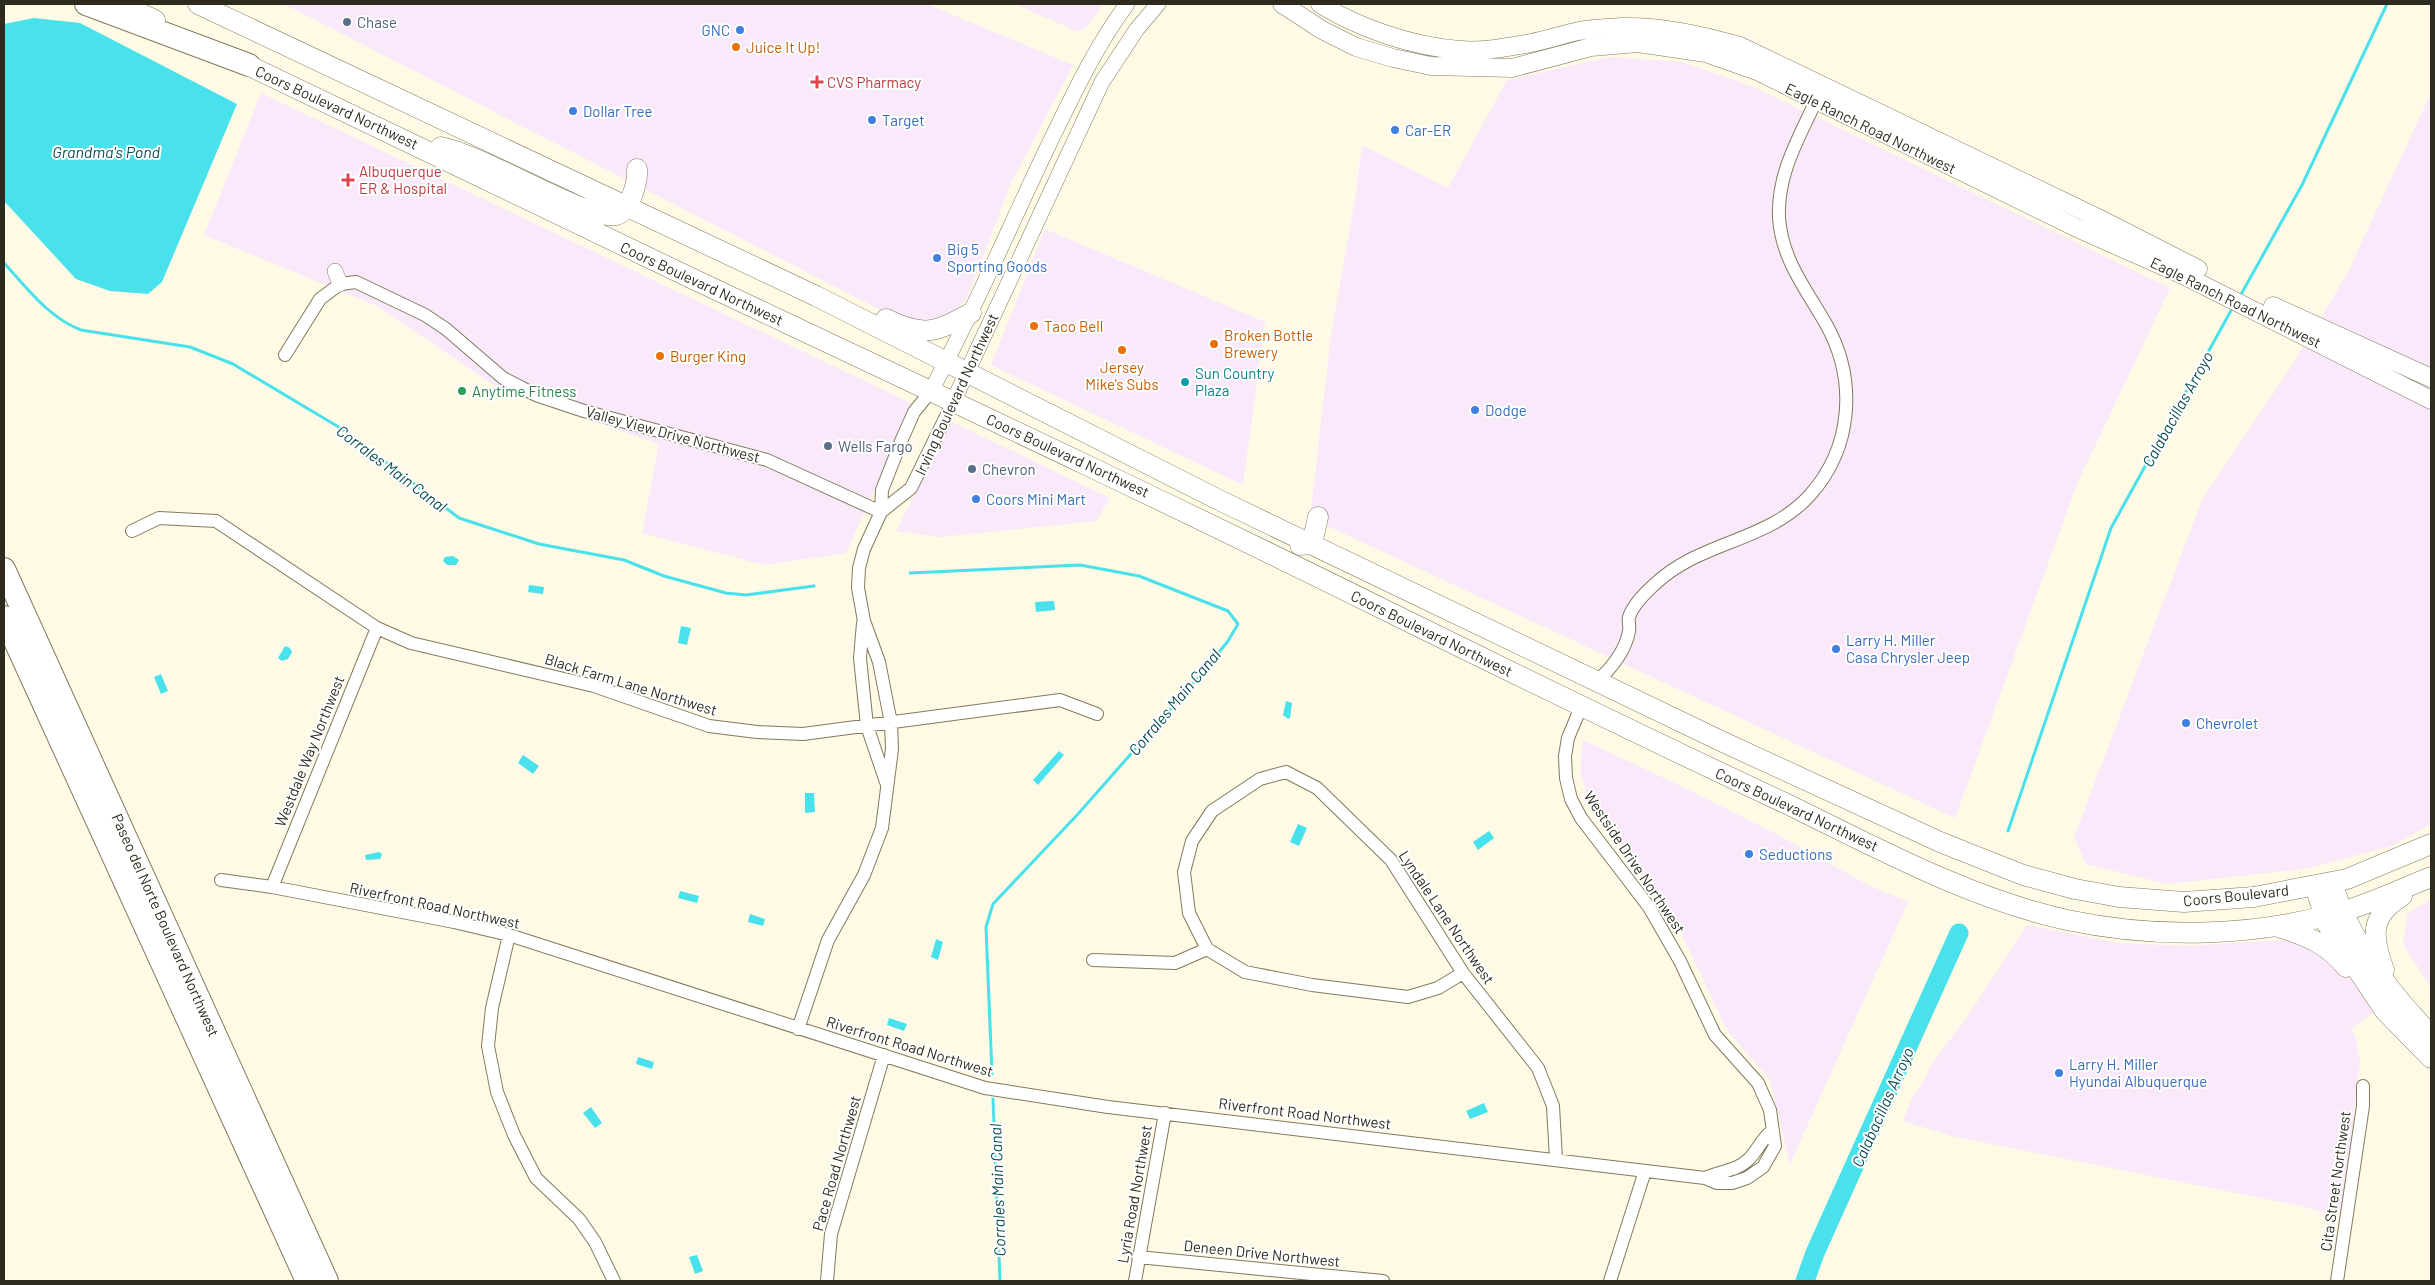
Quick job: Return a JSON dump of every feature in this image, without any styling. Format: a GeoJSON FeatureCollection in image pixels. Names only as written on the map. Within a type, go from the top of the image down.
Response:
{"type":"FeatureCollection","features":[{"type":"Feature","properties":{"kind":"highway"},"geometry":{"type":"LineString","coordinates":[[86,4],[249,65]]}},
{"type":"Feature","properties":{"kind":"highway","name":"Paseo del Norte Boulevard Northwest"},"geometry":{"type":"LineString","coordinates":[[4,569],[327,1281]]}},
{"type":"Feature","properties":{"kind":"highway","name":"Paseo del Norte Boulevard Northwest"},"geometry":{"type":"LineString","coordinates":[[4,617],[307,1281]]}},
{"type":"Feature","properties":{"kind":"main road","name":"Coors Boulevard Northwest"},"geometry":{"type":"LineString","coordinates":[[120,4],[1198,517],[1581,707],[1924,870],[2016,906],[2100,926],[2159,932],[2218,932],[2276,926]]}},
{"type":"Feature","properties":{"kind":"main road","name":"Coors Boulevard Northwest"},"geometry":{"type":"LineString","coordinates":[[198,4],[816,296],[1221,501],[1597,681],[1940,842],[2023,875]]}},
{"type":"Feature","properties":{"kind":"main road","name":"Eagle Ranch Road Northwest"},"geometry":{"type":"LineString","coordinates":[[1282,4],[1338,39],[1374,53],[1412,63],[1446,68],[1512,68],[1591,47],[1638,43],[1706,53],[1757,72],[2077,228],[2186,270]]}},
{"type":"Feature","properties":{"kind":"main road","name":"Eagle Ranch Road Northwest"},"geometry":{"type":"LineString","coordinates":[[1320,4],[1344,19],[1380,32],[1422,44],[1460,50],[1499,48],[1581,31],[1622,27],[1667,29],[1708,36],[1740,46],[2098,218],[2186,270],[2301,326],[2431,400]]}},
{"type":"Feature","properties":{"kind":"main road"},"geometry":{"type":"LineString","coordinates":[[417,145],[434,146],[466,154],[571,203],[602,214],[619,214],[626,206],[637,179],[637,169]]}},
{"type":"Feature","properties":{"kind":"main road"},"geometry":{"type":"LineString","coordinates":[[816,296],[836,293],[895,324],[924,331],[941,329],[970,313]]}},
{"type":"Feature","properties":{"kind":"main road","name":"Eagle Ranch Road Northwest"},"geometry":{"type":"LineString","coordinates":[[2301,326],[2431,378]]}},
{"type":"Feature","properties":{"kind":"main road"},"geometry":{"type":"LineString","coordinates":[[1198,517],[1238,521],[1300,545],[1312,544],[1318,517]]}},
{"type":"Feature","properties":{"kind":"main road"},"geometry":{"type":"LineString","coordinates":[[1414,624],[1439,617],[1585,683],[1597,681]]}},
{"type":"Feature","properties":{"kind":"main road"},"geometry":{"type":"LineString","coordinates":[[1581,707],[1598,695],[1610,696],[1779,774],[1820,786]]}},
{"type":"Feature","properties":{"kind":"main road","name":"Coors Boulevard"},"geometry":{"type":"LineString","coordinates":[[2023,875],[2075,889],[2119,897],[2184,902],[2254,897],[2324,884],[2375,869],[2431,844]]}},
{"type":"Feature","properties":{"kind":"main road"},"geometry":{"type":"LineString","coordinates":[[2276,926],[2332,914],[2431,878]]}},
{"type":"Feature","properties":{"kind":"main road"},"geometry":{"type":"LineString","coordinates":[[2390,988],[2378,954],[2375,938],[2380,914],[2397,899],[2431,878]]}},
{"type":"Feature","properties":{"kind":"main road"},"geometry":{"type":"LineString","coordinates":[[2324,884],[2332,914],[2386,1011]]}},
{"type":"Feature","properties":{"kind":"main road"},"geometry":{"type":"LineString","coordinates":[[2332,914],[2361,948],[2390,988],[2431,1035]]}},
{"type":"Feature","properties":{"kind":"main road"},"geometry":{"type":"LineString","coordinates":[[2276,926],[2305,935],[2321,943],[2343,963],[2431,1058]]}},
{"type":"Feature","properties":{"kind":"street","name":"Irving Boulevard Northwest"},"geometry":{"type":"LineString","coordinates":[[881,512],[882,490],[914,412],[931,391],[946,362],[1090,61],[1127,4]]}},
{"type":"Feature","properties":{"kind":"street","name":"Irving Boulevard Northwest"},"geometry":{"type":"LineString","coordinates":[[881,512],[911,488],[967,374],[1102,82],[1137,29],[1158,4]]}},
{"type":"Feature","properties":{"kind":"street"},"geometry":{"type":"LineString","coordinates":[[1597,681],[1618,657],[1629,634],[1629,618],[1647,592],[1677,566],[1701,553],[1768,528],[1794,510],[1823,479],[1838,447],[1845,425],[1847,402],[1840,356],[1825,322],[1790,262],[1781,234],[1779,219],[1783,176],[1792,148],[1823,85]]}},
{"type":"Feature","properties":{"kind":"street","name":"Valley View Drive Northwest"},"geometry":{"type":"LineString","coordinates":[[285,355],[320,299],[337,277],[348,282],[364,284],[426,315],[446,329],[503,378],[536,396],[584,411],[767,460],[881,512]]}},
{"type":"Feature","properties":{"kind":"street"},"geometry":{"type":"LineString","coordinates":[[798,1029],[828,940],[872,856],[882,828],[892,749],[890,723],[879,662],[864,621],[858,588],[864,549],[881,512]]}},
{"type":"Feature","properties":{"kind":"street","name":"Black Farm Lane Northwest"},"geometry":{"type":"LineString","coordinates":[[132,531],[159,518],[216,521],[377,628],[411,643],[594,686],[709,726],[757,732],[802,734],[1060,700],[1098,714]]}},
{"type":"Feature","properties":{"kind":"street"},"geometry":{"type":"LineString","coordinates":[[864,621],[860,658],[868,726],[887,784]]}},
{"type":"Feature","properties":{"kind":"street","name":"Westdale Way Northwest"},"geometry":{"type":"LineString","coordinates":[[272,887],[377,628]]}},
{"type":"Feature","properties":{"kind":"street","name":"Westside Drive Northwest"},"geometry":{"type":"LineString","coordinates":[[1581,707],[1568,738],[1565,756],[1566,778],[1571,799],[1581,818],[1633,883],[1657,920],[1688,975],[1715,1035],[1763,1091],[1770,1110],[1775,1146],[1762,1167],[1747,1178],[1724,1184]]}},
{"type":"Feature","properties":{"kind":"street","name":"Lyndale Lane Northwest"},"geometry":{"type":"LineString","coordinates":[[1208,949],[1189,913],[1184,872],[1192,841],[1212,811],[1260,779],[1286,772],[1318,788],[1391,860],[1463,973],[1538,1068],[1553,1106],[1556,1159]]}},
{"type":"Feature","properties":{"kind":"street","name":"Riverfront Road Northwest"},"geometry":{"type":"LineString","coordinates":[[221,880],[272,887],[454,922],[508,935],[985,1088],[1165,1113],[1705,1178],[1724,1184]]}},
{"type":"Feature","properties":{"kind":"street"},"geometry":{"type":"LineString","coordinates":[[508,935],[492,1008],[488,1046],[497,1092],[514,1135],[536,1178],[579,1219],[596,1242],[614,1281]]}},
{"type":"Feature","properties":{"kind":"street"},"geometry":{"type":"LineString","coordinates":[[1093,960],[1175,963],[1208,949],[1245,972],[1312,985],[1408,997],[1438,988],[1463,973]]}},
{"type":"Feature","properties":{"kind":"street","name":"Pace Road Northwest"},"geometry":{"type":"LineString","coordinates":[[827,1281],[831,1234],[884,1055]]}},
{"type":"Feature","properties":{"kind":"street","name":"Cita Street Northwest"},"geometry":{"type":"LineString","coordinates":[[2337,1281],[2362,1114],[2363,1086]]}},
{"type":"Feature","properties":{"kind":"street","name":"Lyria Road Northwest"},"geometry":{"type":"LineString","coordinates":[[1135,1281],[1165,1113]]}},
{"type":"Feature","properties":{"kind":"street"},"geometry":{"type":"LineString","coordinates":[[1705,1178],[1740,1166],[1754,1153],[1767,1134],[1772,1131]]}},
{"type":"Feature","properties":{"kind":"street"},"geometry":{"type":"LineString","coordinates":[[1610,1281],[1645,1171]]}},
{"type":"Feature","properties":{"kind":"street","name":"Deneen Drive Northwest"},"geometry":{"type":"LineString","coordinates":[[1138,1257],[1383,1281]]}},
{"type":"Feature","properties":{"kind":"shaded area"},"geometry":{"type":"Polygon","coordinates":[[[284,4],[927,4],[1073,65],[1011,183],[966,300],[941,324],[902,321],[284,4]]]}},
{"type":"Feature","properties":{"kind":"shaded area"},"geometry":{"type":"Polygon","coordinates":[[[1015,4],[1104,4],[1085,29],[1076,31],[1015,4]]]}},
{"type":"Feature","properties":{"kind":"shaded area"},"geometry":{"type":"Polygon","coordinates":[[[1610,57],[1682,62],[1754,87],[2170,288],[2077,484],[1955,818],[1310,518],[1331,335],[1355,200],[1362,145],[1448,188],[1507,80],[1610,57]]]}},
{"type":"Feature","properties":{"kind":"shaded area"},"geometry":{"type":"Polygon","coordinates":[[[261,93],[913,404],[846,553],[764,565],[642,533],[659,444],[501,390],[377,306],[204,235],[261,93]]]}},
{"type":"Feature","properties":{"kind":"shaded area"},"geometry":{"type":"Polygon","coordinates":[[[2431,93],[2431,824],[2392,846],[2304,869],[2167,884],[2086,864],[2074,837],[2202,500],[2289,370],[2347,274],[2431,93]]]}},
{"type":"Feature","properties":{"kind":"shaded area","name":"Sun Country Plaza"},"geometry":{"type":"Polygon","coordinates":[[[1045,229],[1265,322],[1243,485],[991,365],[1045,229]]]}},
{"type":"Feature","properties":{"kind":"shaded area"},"geometry":{"type":"Polygon","coordinates":[[[952,422],[1110,498],[1096,521],[941,537],[896,531],[952,422]]]}},
{"type":"Feature","properties":{"kind":"shaded area"},"geometry":{"type":"Polygon","coordinates":[[[1583,740],[1679,785],[1780,836],[1868,885],[1908,902],[1790,1164],[1770,1080],[1727,1030],[1673,916],[1588,800],[1580,770],[1583,740]]]}},
{"type":"Feature","properties":{"kind":"shaded area"},"geometry":{"type":"Polygon","coordinates":[[[2431,899],[2431,988],[2403,944],[2407,914],[2431,899]]]}},
{"type":"Feature","properties":{"kind":"shaded area"},"geometry":{"type":"Polygon","coordinates":[[[2027,925],[2118,943],[2189,946],[2294,939],[2344,969],[2375,1011],[2351,1029],[2355,1035],[2360,1061],[2343,1209],[2331,1215],[2305,1207],[1952,1136],[1903,1121],[1912,1097],[1921,1086],[1931,1065],[1968,1016],[2027,925]]]}},
{"type":"Feature","properties":{"kind":"water","name":"Grandma's Pond"},"geometry":{"type":"Polygon","coordinates":[[[34,18],[80,23],[237,104],[162,282],[148,294],[110,291],[76,279],[4,201],[4,24],[34,18]]]}},
{"type":"Feature","properties":{"kind":"water"},"geometry":{"type":"Polygon","coordinates":[[[453,556],[459,560],[456,565],[447,565],[443,561],[445,557],[453,556]]]}},
{"type":"Feature","properties":{"kind":"water"},"geometry":{"type":"Polygon","coordinates":[[[529,585],[544,587],[543,594],[528,592],[529,585]]]}},
{"type":"Feature","properties":{"kind":"water"},"geometry":{"type":"Polygon","coordinates":[[[1054,601],[1055,610],[1036,612],[1035,602],[1054,601]]]}},
{"type":"Feature","properties":{"kind":"water"},"geometry":{"type":"Polygon","coordinates":[[[681,626],[691,628],[687,645],[678,643],[681,626]]]}},
{"type":"Feature","properties":{"kind":"water"},"geometry":{"type":"Polygon","coordinates":[[[285,646],[290,648],[292,652],[288,659],[282,661],[278,658],[285,646]]]}},
{"type":"Feature","properties":{"kind":"water"},"geometry":{"type":"Polygon","coordinates":[[[161,674],[168,691],[161,694],[154,677],[161,674]]]}},
{"type":"Feature","properties":{"kind":"water"},"geometry":{"type":"Polygon","coordinates":[[[1286,701],[1292,703],[1290,718],[1288,719],[1283,715],[1286,701]]]}},
{"type":"Feature","properties":{"kind":"water"},"geometry":{"type":"Polygon","coordinates":[[[1059,751],[1064,755],[1038,785],[1033,780],[1059,751]]]}},
{"type":"Feature","properties":{"kind":"water"},"geometry":{"type":"Polygon","coordinates":[[[523,755],[539,766],[533,774],[518,763],[523,755]]]}},
{"type":"Feature","properties":{"kind":"water"},"geometry":{"type":"Polygon","coordinates":[[[805,793],[814,793],[815,812],[805,813],[805,793]]]}},
{"type":"Feature","properties":{"kind":"water"},"geometry":{"type":"Polygon","coordinates":[[[1298,824],[1307,828],[1299,846],[1290,842],[1298,824]]]}},
{"type":"Feature","properties":{"kind":"water"},"geometry":{"type":"Polygon","coordinates":[[[1489,831],[1494,838],[1478,850],[1473,842],[1489,831]]]}},
{"type":"Feature","properties":{"kind":"water"},"geometry":{"type":"Polygon","coordinates":[[[379,852],[382,854],[380,859],[366,860],[365,855],[379,852]]]}},
{"type":"Feature","properties":{"kind":"water"},"geometry":{"type":"Polygon","coordinates":[[[680,891],[699,896],[697,903],[678,898],[680,891]]]}},
{"type":"Feature","properties":{"kind":"water"},"geometry":{"type":"Polygon","coordinates":[[[750,914],[765,919],[763,926],[748,922],[750,914]]]}},
{"type":"Feature","properties":{"kind":"water"},"geometry":{"type":"Polygon","coordinates":[[[936,939],[943,942],[938,960],[931,957],[936,939]]]}},
{"type":"Feature","properties":{"kind":"water"},"geometry":{"type":"Polygon","coordinates":[[[889,1018],[907,1024],[904,1031],[887,1025],[889,1018]]]}},
{"type":"Feature","properties":{"kind":"water"},"geometry":{"type":"Polygon","coordinates":[[[638,1057],[654,1062],[652,1069],[636,1064],[638,1057]]]}},
{"type":"Feature","properties":{"kind":"water"},"geometry":{"type":"Polygon","coordinates":[[[1484,1103],[1488,1112],[1470,1119],[1466,1111],[1484,1103]]]}},
{"type":"Feature","properties":{"kind":"water"},"geometry":{"type":"Polygon","coordinates":[[[591,1107],[602,1123],[595,1128],[583,1113],[591,1107]]]}},
{"type":"Feature","properties":{"kind":"water"},"geometry":{"type":"Polygon","coordinates":[[[697,1255],[703,1271],[695,1274],[689,1257],[697,1255]]]}},
{"type":"Feature","properties":{"kind":"waterway","name":"Calabacillas Arroyo"},"geometry":{"type":"LineString","coordinates":[[2239,298],[2302,185],[2387,4]]}},
{"type":"Feature","properties":{"kind":"waterway","name":"Corrales Main Canal"},"geometry":{"type":"LineString","coordinates":[[4,263],[30,292],[69,325],[81,330],[190,347],[233,364],[342,429],[459,518],[539,544],[624,560],[664,576],[726,593],[746,595],[814,586]]}},
{"type":"Feature","properties":{"kind":"waterway","name":"Calabacillas Arroyo"},"geometry":{"type":"LineString","coordinates":[[2008,831],[2111,528],[2233,307]]}},
{"type":"Feature","properties":{"kind":"waterway","name":"Corrales Main Canal"},"geometry":{"type":"LineString","coordinates":[[910,573],[1080,565],[1139,576],[1228,611],[1238,624],[1228,641],[1203,672],[1078,814],[993,904],[986,927],[992,1074]]}},
{"type":"Feature","properties":{"kind":"waterway","name":"Calabacillas Arroyo"},"geometry":{"type":"LineString","coordinates":[[1805,1281],[1815,1253],[1959,933]]}},
{"type":"Feature","properties":{"kind":"waterway","name":"Corrales Main Canal"},"geometry":{"type":"LineString","coordinates":[[993,1099],[1000,1281]]}},
{"type":"Feature","properties":{"kind":"place","name":"Chase"},"geometry":{"type":"Point","coordinates":[347,22]}},
{"type":"Feature","properties":{"kind":"place","name":"GNC"},"geometry":{"type":"Point","coordinates":[740,30]}},
{"type":"Feature","properties":{"kind":"place","name":"Juice It Up!"},"geometry":{"type":"Point","coordinates":[736,47]}},
{"type":"Feature","properties":{"kind":"place","name":"CVS Pharmacy"},"geometry":{"type":"Point","coordinates":[817,82]}},
{"type":"Feature","properties":{"kind":"place","name":"Dollar Tree"},"geometry":{"type":"Point","coordinates":[573,111]}},
{"type":"Feature","properties":{"kind":"place","name":"Target"},"geometry":{"type":"Point","coordinates":[872,120]}},
{"type":"Feature","properties":{"kind":"place","name":"Car-ER"},"geometry":{"type":"Point","coordinates":[1395,130]}},
{"type":"Feature","properties":{"kind":"place","name":"Albuquerque ER & Hospital"},"geometry":{"type":"Point","coordinates":[348,180]}},
{"type":"Feature","properties":{"kind":"place","name":"Big 5 Sporting Goods"},"geometry":{"type":"Point","coordinates":[937,258]}},
{"type":"Feature","properties":{"kind":"place","name":"Taco Bell"},"geometry":{"type":"Point","coordinates":[1034,326]}},
{"type":"Feature","properties":{"kind":"place","name":"Broken Bottle Brewery"},"geometry":{"type":"Point","coordinates":[1214,344]}},
{"type":"Feature","properties":{"kind":"place","name":"Jersey Mike's Subs"},"geometry":{"type":"Point","coordinates":[1122,350]}},
{"type":"Feature","properties":{"kind":"place","name":"Burger King"},"geometry":{"type":"Point","coordinates":[660,356]}},
{"type":"Feature","properties":{"kind":"place","name":"Sun Country Plaza"},"geometry":{"type":"Point","coordinates":[1185,382]}},
{"type":"Feature","properties":{"kind":"place","name":"Anytime Fitness"},"geometry":{"type":"Point","coordinates":[462,391]}},
{"type":"Feature","properties":{"kind":"place","name":"Dodge"},"geometry":{"type":"Point","coordinates":[1475,410]}},
{"type":"Feature","properties":{"kind":"place","name":"Wells Fargo"},"geometry":{"type":"Point","coordinates":[828,446]}},
{"type":"Feature","properties":{"kind":"place","name":"Chevron"},"geometry":{"type":"Point","coordinates":[972,469]}},
{"type":"Feature","properties":{"kind":"place","name":"Coors Mini Mart"},"geometry":{"type":"Point","coordinates":[976,499]}},
{"type":"Feature","properties":{"kind":"place","name":"Larry H. Miller Casa Chrysler Jeep"},"geometry":{"type":"Point","coordinates":[1836,649]}},
{"type":"Feature","properties":{"kind":"place","name":"Chevrolet"},"geometry":{"type":"Point","coordinates":[2186,723]}},
{"type":"Feature","properties":{"kind":"place","name":"Seductions"},"geometry":{"type":"Point","coordinates":[1749,854]}},
{"type":"Feature","properties":{"kind":"place","name":"Larry H. Miller Hyundai Albuquerque"},"geometry":{"type":"Point","coordinates":[2059,1073]}}]}
